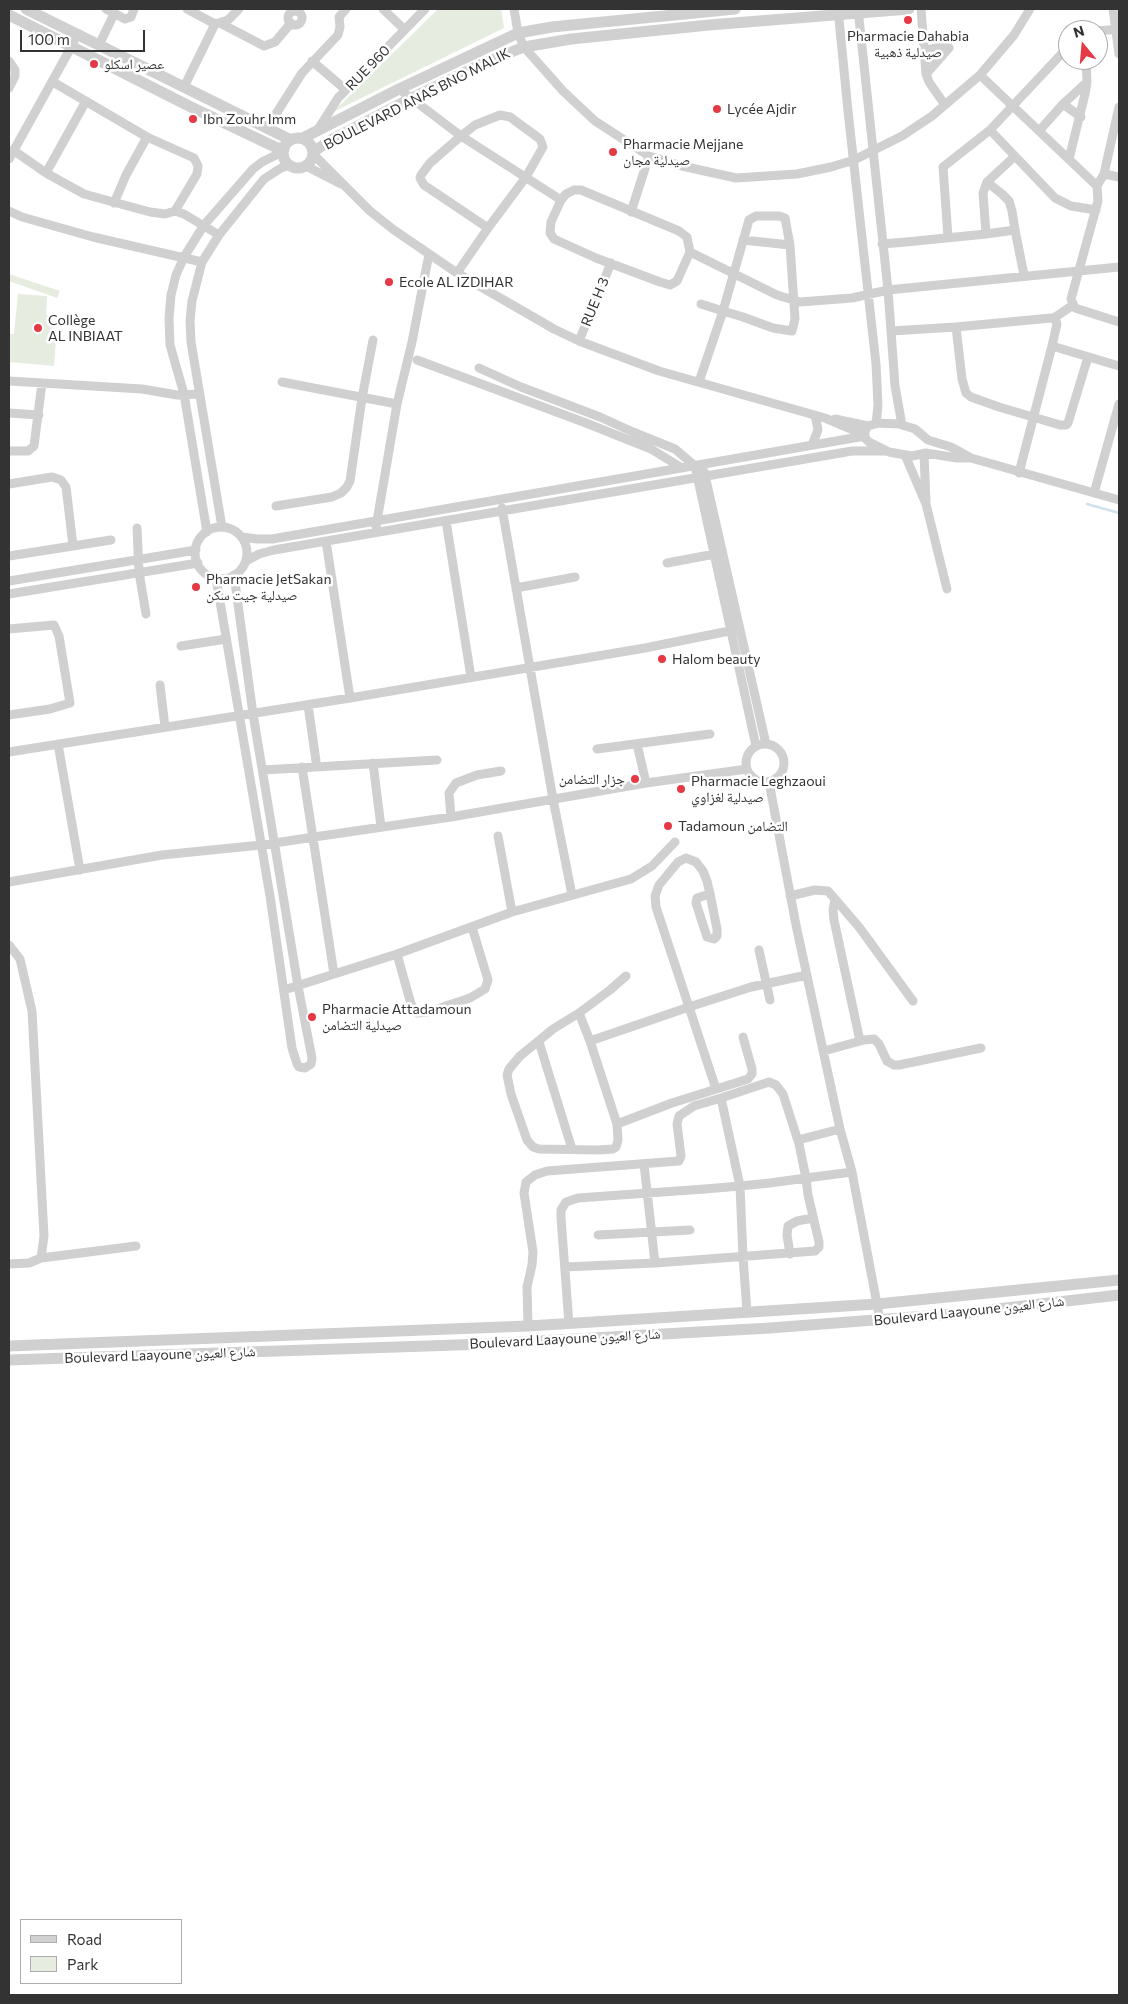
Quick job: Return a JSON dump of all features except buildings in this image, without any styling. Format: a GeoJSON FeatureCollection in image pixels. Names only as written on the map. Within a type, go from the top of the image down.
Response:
{"type":"FeatureCollection","features":[{"type":"Feature","properties":{"kind":"street"},"geometry":{"type":"LineString","coordinates":[[26,9],[267,128],[310,143],[313,153],[376,216],[457,273],[546,325],[579,341],[659,371],[868,430]]}},
{"type":"Feature","properties":{"kind":"street"},"geometry":{"type":"LineString","coordinates":[[99,46],[110,11],[127,19],[134,9]]}},
{"type":"Feature","properties":{"kind":"street"},"geometry":{"type":"LineString","coordinates":[[187,9],[264,46],[274,42],[291,23]]}},
{"type":"Feature","properties":{"kind":"street"},"geometry":{"type":"LineString","coordinates":[[184,87],[218,23],[228,20],[239,9]]}},
{"type":"Feature","properties":{"kind":"street"},"geometry":{"type":"LineString","coordinates":[[267,128],[312,61],[338,35],[340,27],[339,17],[346,9]]}},
{"type":"Feature","properties":{"kind":"street"},"geometry":{"type":"LineString","coordinates":[[383,9],[405,30]]}},
{"type":"Feature","properties":{"kind":"street","name":"RUE 960"},"geometry":{"type":"LineString","coordinates":[[317,131],[332,106],[346,90],[425,9]]}},
{"type":"Feature","properties":{"kind":"street"},"geometry":{"type":"LineString","coordinates":[[514,9],[518,33],[524,47],[542,69],[582,109],[612,133],[649,156],[682,166],[736,178],[797,174],[831,167],[854,160],[916,127],[980,75],[1014,35],[1030,9]]}},
{"type":"Feature","properties":{"kind":"street","name":"BOULEVARD ANAS BNO MALIK"},"geometry":{"type":"LineString","coordinates":[[297,139],[518,33],[552,27],[708,10],[735,9]]}},
{"type":"Feature","properties":{"kind":"street","name":"BOULEVARD ANAS BNO MALIK"},"geometry":{"type":"LineString","coordinates":[[313,153],[331,140],[410,99],[486,62],[524,47],[571,39],[839,12],[909,9]]}},
{"type":"Feature","properties":{"kind":"street"},"geometry":{"type":"LineString","coordinates":[[921,9],[926,74],[929,82],[945,105]]}},
{"type":"Feature","properties":{"kind":"street"},"geometry":{"type":"LineString","coordinates":[[1114,9],[1119,54]]}},
{"type":"Feature","properties":{"kind":"street"},"geometry":{"type":"LineString","coordinates":[[708,10],[708,25]]}},
{"type":"Feature","properties":{"kind":"street"},"geometry":{"type":"LineString","coordinates":[[858,11],[888,290],[895,386],[902,425]]}},
{"type":"Feature","properties":{"kind":"street"},"geometry":{"type":"LineString","coordinates":[[839,12],[878,396],[868,430],[869,442],[885,450],[905,455],[925,453],[957,458],[971,458]]}},
{"type":"Feature","properties":{"kind":"street"},"geometry":{"type":"LineString","coordinates":[[9,15],[191,107],[284,150]]}},
{"type":"Feature","properties":{"kind":"street"},"geometry":{"type":"LineString","coordinates":[[9,159],[78,35]]}},
{"type":"Feature","properties":{"kind":"street"},"geometry":{"type":"LineString","coordinates":[[923,51],[946,45],[949,48],[926,74]]}},
{"type":"Feature","properties":{"kind":"street"},"geometry":{"type":"LineString","coordinates":[[948,237],[942,167],[990,130],[1058,57]]}},
{"type":"Feature","properties":{"kind":"street"},"geometry":{"type":"LineString","coordinates":[[9,61],[16,70],[9,88]]}},
{"type":"Feature","properties":{"kind":"street"},"geometry":{"type":"LineString","coordinates":[[312,61],[346,90]]}},
{"type":"Feature","properties":{"kind":"street"},"geometry":{"type":"LineString","coordinates":[[1069,159],[1087,82],[1086,70]]}},
{"type":"Feature","properties":{"kind":"street"},"geometry":{"type":"LineString","coordinates":[[980,75],[1097,186]]}},
{"type":"Feature","properties":{"kind":"street"},"geometry":{"type":"LineString","coordinates":[[52,82],[148,137],[190,156],[198,166],[197,174],[175,211]]}},
{"type":"Feature","properties":{"kind":"street"},"geometry":{"type":"LineString","coordinates":[[1039,131],[1063,104],[1087,82]]}},
{"type":"Feature","properties":{"kind":"street"},"geometry":{"type":"LineString","coordinates":[[399,90],[461,136],[561,200]]}},
{"type":"Feature","properties":{"kind":"street"},"geometry":{"type":"LineString","coordinates":[[46,173],[86,101]]}},
{"type":"Feature","properties":{"kind":"street"},"geometry":{"type":"LineString","coordinates":[[1063,104],[1080,117]]}},
{"type":"Feature","properties":{"kind":"street"},"geometry":{"type":"LineString","coordinates":[[1073,305],[1072,294],[1098,201],[1097,186],[1104,174],[1116,131],[1119,107]]}},
{"type":"Feature","properties":{"kind":"street"},"geometry":{"type":"LineString","coordinates":[[457,273],[538,159],[543,144],[540,139],[510,117],[496,116],[475,125],[430,163],[420,178],[424,185],[488,228]]}},
{"type":"Feature","properties":{"kind":"street"},"geometry":{"type":"LineString","coordinates":[[990,130],[1055,198],[1071,206],[1096,210]]}},
{"type":"Feature","properties":{"kind":"street"},"geometry":{"type":"LineString","coordinates":[[114,203],[126,175],[148,137]]}},
{"type":"Feature","properties":{"kind":"street"},"geometry":{"type":"LineString","coordinates":[[207,532],[184,394],[170,345],[169,318],[171,295],[184,257],[204,225],[253,169],[284,150],[297,139]]}},
{"type":"Feature","properties":{"kind":"street"},"geometry":{"type":"LineString","coordinates":[[13,150],[46,173],[84,194],[160,214],[175,211],[190,217],[219,235]]}},
{"type":"Feature","properties":{"kind":"street"},"geometry":{"type":"LineString","coordinates":[[284,150],[286,160],[290,165],[298,168],[306,166],[311,161],[313,153]]}},
{"type":"Feature","properties":{"kind":"street"},"geometry":{"type":"LineString","coordinates":[[631,212],[649,156]]}},
{"type":"Feature","properties":{"kind":"street"},"geometry":{"type":"LineString","coordinates":[[986,234],[983,193],[987,182],[1014,157]]}},
{"type":"Feature","properties":{"kind":"street"},"geometry":{"type":"LineString","coordinates":[[222,527],[191,342],[190,320],[193,294],[202,262],[219,235],[264,179],[281,168],[290,165]]}},
{"type":"Feature","properties":{"kind":"street"},"geometry":{"type":"LineString","coordinates":[[306,166],[343,185]]}},
{"type":"Feature","properties":{"kind":"street"},"geometry":{"type":"LineString","coordinates":[[1104,174],[1119,177]]}},
{"type":"Feature","properties":{"kind":"street"},"geometry":{"type":"LineString","coordinates":[[987,182],[1009,201],[1024,275]]}},
{"type":"Feature","properties":{"kind":"street"},"geometry":{"type":"LineString","coordinates":[[581,190],[631,212],[684,234],[689,241],[690,252],[677,281],[670,284],[660,282],[566,245],[551,236],[551,222],[561,200],[570,192],[581,190]]}},
{"type":"Feature","properties":{"kind":"street"},"geometry":{"type":"LineString","coordinates":[[9,211],[22,217],[93,237],[202,262]]}},
{"type":"Feature","properties":{"kind":"street"},"geometry":{"type":"LineString","coordinates":[[699,382],[724,311],[747,225],[752,217],[756,216],[779,216],[786,220],[790,245],[794,328],[790,331],[724,311],[701,304]]}},
{"type":"Feature","properties":{"kind":"street"},"geometry":{"type":"LineString","coordinates":[[882,244],[1015,230]]}},
{"type":"Feature","properties":{"kind":"street"},"geometry":{"type":"LineString","coordinates":[[743,240],[790,245]]}},
{"type":"Feature","properties":{"kind":"street"},"geometry":{"type":"LineString","coordinates":[[690,252],[777,295],[800,302],[825,301],[888,290],[1024,275],[1119,267]]}},
{"type":"Feature","properties":{"kind":"street"},"geometry":{"type":"LineString","coordinates":[[375,533],[397,404],[412,342],[429,254]]}},
{"type":"Feature","properties":{"kind":"street","name":"RUE H 3"},"geometry":{"type":"LineString","coordinates":[[579,341],[611,263]]}},
{"type":"Feature","properties":{"kind":"street"},"geometry":{"type":"LineString","coordinates":[[891,331],[1054,318],[1073,305]]}},
{"type":"Feature","properties":{"kind":"street"},"geometry":{"type":"LineString","coordinates":[[1073,305],[1082,311],[1119,322]]}},
{"type":"Feature","properties":{"kind":"street"},"geometry":{"type":"LineString","coordinates":[[1019,473],[1052,346],[1056,324],[1054,318]]}},
{"type":"Feature","properties":{"kind":"street"},"geometry":{"type":"LineString","coordinates":[[956,327],[962,379],[966,393],[971,397],[999,407],[1066,426],[1088,357]]}},
{"type":"Feature","properties":{"kind":"street"},"geometry":{"type":"LineString","coordinates":[[276,506],[332,497],[342,493],[347,487],[350,481],[362,398],[373,340]]}},
{"type":"Feature","properties":{"kind":"street"},"geometry":{"type":"LineString","coordinates":[[1052,346],[1119,366]]}},
{"type":"Feature","properties":{"kind":"street"},"geometry":{"type":"LineString","coordinates":[[417,360],[586,422],[651,449],[682,468]]}},
{"type":"Feature","properties":{"kind":"street"},"geometry":{"type":"LineString","coordinates":[[478,368],[521,388],[600,417],[675,449],[699,466],[715,554],[766,744]]}},
{"type":"Feature","properties":{"kind":"street"},"geometry":{"type":"LineString","coordinates":[[9,381],[200,394]]}},
{"type":"Feature","properties":{"kind":"street"},"geometry":{"type":"LineString","coordinates":[[282,382],[397,404]]}},
{"type":"Feature","properties":{"kind":"street"},"geometry":{"type":"LineString","coordinates":[[9,451],[32,450],[34,446],[42,383]]}},
{"type":"Feature","properties":{"kind":"street"},"geometry":{"type":"LineString","coordinates":[[1094,494],[1119,404]]}},
{"type":"Feature","properties":{"kind":"street"},"geometry":{"type":"LineString","coordinates":[[9,413],[38,415]]}},
{"type":"Feature","properties":{"kind":"street"},"geometry":{"type":"LineString","coordinates":[[812,445],[818,430],[815,415]]}},
{"type":"Feature","properties":{"kind":"street"},"geometry":{"type":"LineString","coordinates":[[242,537],[272,538],[699,466],[812,445],[868,430],[881,422],[902,425],[920,432],[928,440],[951,447],[971,458],[1119,500]]}},
{"type":"Feature","properties":{"kind":"street"},"geometry":{"type":"LineString","coordinates":[[926,504],[925,453],[929,446],[928,440]]}},
{"type":"Feature","properties":{"kind":"street"},"geometry":{"type":"LineString","coordinates":[[246,561],[266,551],[852,451],[885,450]]}},
{"type":"Feature","properties":{"kind":"street"},"geometry":{"type":"LineString","coordinates":[[905,455],[926,504],[947,590]]}},
{"type":"Feature","properties":{"kind":"street"},"geometry":{"type":"LineString","coordinates":[[9,484],[52,477],[61,480],[66,487],[73,546]]}},
{"type":"Feature","properties":{"kind":"street"},"geometry":{"type":"LineString","coordinates":[[701,477],[735,630],[756,746]]}},
{"type":"Feature","properties":{"kind":"street"},"geometry":{"type":"LineString","coordinates":[[501,500],[553,798],[572,895]]}},
{"type":"Feature","properties":{"kind":"street"},"geometry":{"type":"LineString","coordinates":[[446,521],[471,676]]}},
{"type":"Feature","properties":{"kind":"street"},"geometry":{"type":"LineString","coordinates":[[222,527],[236,532],[242,537],[247,552],[246,561],[241,569],[234,575],[222,579],[208,575],[198,563],[196,550],[200,540],[207,532],[222,527]]}},
{"type":"Feature","properties":{"kind":"street"},"geometry":{"type":"LineString","coordinates":[[137,528],[139,572],[146,614]]}},
{"type":"Feature","properties":{"kind":"street"},"geometry":{"type":"LineString","coordinates":[[9,556],[111,540]]}},
{"type":"Feature","properties":{"kind":"street"},"geometry":{"type":"LineString","coordinates":[[326,541],[350,698]]}},
{"type":"Feature","properties":{"kind":"street"},"geometry":{"type":"LineString","coordinates":[[9,581],[196,550]]}},
{"type":"Feature","properties":{"kind":"street"},"geometry":{"type":"LineString","coordinates":[[667,563],[715,554]]}},
{"type":"Feature","properties":{"kind":"street"},"geometry":{"type":"LineString","coordinates":[[9,594],[198,563]]}},
{"type":"Feature","properties":{"kind":"street"},"geometry":{"type":"LineString","coordinates":[[216,578],[270,896],[294,1056],[299,1067],[308,1067],[311,1064],[312,1058],[298,986],[253,714],[234,575]]}},
{"type":"Feature","properties":{"kind":"street"},"geometry":{"type":"LineString","coordinates":[[516,588],[575,577]]}},
{"type":"Feature","properties":{"kind":"street"},"geometry":{"type":"LineString","coordinates":[[9,629],[54,624],[59,636],[70,703],[50,709],[9,715]]}},
{"type":"Feature","properties":{"kind":"street"},"geometry":{"type":"LineString","coordinates":[[9,752],[350,698],[735,630]]}},
{"type":"Feature","properties":{"kind":"street"},"geometry":{"type":"LineString","coordinates":[[181,646],[226,639]]}},
{"type":"Feature","properties":{"kind":"street"},"geometry":{"type":"LineString","coordinates":[[160,685],[165,727]]}},
{"type":"Feature","properties":{"kind":"street"},"geometry":{"type":"LineString","coordinates":[[308,705],[316,761]]}},
{"type":"Feature","properties":{"kind":"street"},"geometry":{"type":"LineString","coordinates":[[596,749],[710,734]]}},
{"type":"Feature","properties":{"kind":"street"},"geometry":{"type":"LineString","coordinates":[[58,744],[80,870]]}},
{"type":"Feature","properties":{"kind":"street"},"geometry":{"type":"LineString","coordinates":[[637,744],[646,783]]}},
{"type":"Feature","properties":{"kind":"street"},"geometry":{"type":"LineString","coordinates":[[766,744],[780,750],[784,757],[782,773],[769,782],[757,780],[747,769],[747,757],[756,746],[766,744]]}},
{"type":"Feature","properties":{"kind":"street"},"geometry":{"type":"LineString","coordinates":[[263,770],[437,760]]}},
{"type":"Feature","properties":{"kind":"street"},"geometry":{"type":"LineString","coordinates":[[372,763],[381,827]]}},
{"type":"Feature","properties":{"kind":"street"},"geometry":{"type":"LineString","coordinates":[[302,767],[334,974]]}},
{"type":"Feature","properties":{"kind":"street"},"geometry":{"type":"LineString","coordinates":[[9,882],[170,854],[275,843],[451,817],[646,783],[747,769]]}},
{"type":"Feature","properties":{"kind":"street"},"geometry":{"type":"LineString","coordinates":[[451,817],[449,793],[456,783],[477,775],[501,771]]}},
{"type":"Feature","properties":{"kind":"street"},"geometry":{"type":"LineString","coordinates":[[769,782],[790,896],[840,1129],[852,1172],[880,1320]]}},
{"type":"Feature","properties":{"kind":"street"},"geometry":{"type":"LineString","coordinates":[[498,836],[512,912]]}},
{"type":"Feature","properties":{"kind":"street"},"geometry":{"type":"LineString","coordinates":[[284,990],[397,954],[512,912],[631,880],[652,866],[675,842]]}},
{"type":"Feature","properties":{"kind":"street"},"geometry":{"type":"LineString","coordinates":[[710,894],[701,866],[686,858],[672,868],[659,885],[655,896],[656,907],[718,1093],[740,1186],[742,1257],[747,1312]]}},
{"type":"Feature","properties":{"kind":"street"},"geometry":{"type":"LineString","coordinates":[[790,896],[825,889],[860,927],[913,1001]]}},
{"type":"Feature","properties":{"kind":"street"},"geometry":{"type":"LineString","coordinates":[[270,896],[283,894]]}},
{"type":"Feature","properties":{"kind":"street"},"geometry":{"type":"LineString","coordinates":[[835,899],[832,910],[860,1041]]}},
{"type":"Feature","properties":{"kind":"street"},"geometry":{"type":"LineString","coordinates":[[397,954],[411,1004],[418,1013],[428,1012],[470,998],[485,989],[488,980],[472,927]]}},
{"type":"Feature","properties":{"kind":"street"},"geometry":{"type":"LineString","coordinates":[[9,945],[20,959],[32,1011],[44,1236],[41,1258]]}},
{"type":"Feature","properties":{"kind":"street"},"geometry":{"type":"LineString","coordinates":[[759,950],[770,1000]]}},
{"type":"Feature","properties":{"kind":"street"},"geometry":{"type":"LineString","coordinates":[[590,1041],[766,983],[807,974]]}},
{"type":"Feature","properties":{"kind":"street"},"geometry":{"type":"LineString","coordinates":[[580,1012],[617,1124],[618,1140],[615,1148],[598,1150],[539,1148],[530,1144],[512,1094],[507,1075],[508,1069],[520,1056],[561,1023],[580,1012],[626,976]]}},
{"type":"Feature","properties":{"kind":"street"},"geometry":{"type":"LineString","coordinates":[[528,1326],[527,1287],[533,1252],[524,1193],[526,1182],[535,1175],[547,1171],[575,1167],[679,1161],[681,1156],[677,1120],[679,1116],[750,1076],[751,1062],[743,1037]]}},
{"type":"Feature","properties":{"kind":"street"},"geometry":{"type":"LineString","coordinates":[[824,1051],[874,1039],[877,1041],[884,1057],[894,1065],[981,1048]]}},
{"type":"Feature","properties":{"kind":"street"},"geometry":{"type":"LineString","coordinates":[[539,1042],[572,1148]]}},
{"type":"Feature","properties":{"kind":"street"},"geometry":{"type":"LineString","coordinates":[[565,1267],[809,1253],[818,1249],[819,1242],[798,1140],[783,1094],[773,1083],[769,1082],[672,1103],[617,1124]]}},
{"type":"Feature","properties":{"kind":"street"},"geometry":{"type":"LineString","coordinates":[[798,1140],[840,1129]]}},
{"type":"Feature","properties":{"kind":"street"},"geometry":{"type":"LineString","coordinates":[[644,1164],[655,1263]]}},
{"type":"Feature","properties":{"kind":"street"},"geometry":{"type":"LineString","coordinates":[[569,1324],[561,1218],[561,1210],[566,1202],[578,1198],[740,1186],[852,1172]]}},
{"type":"Feature","properties":{"kind":"street"},"geometry":{"type":"LineString","coordinates":[[790,1254],[787,1235],[788,1226],[813,1218]]}},
{"type":"Feature","properties":{"kind":"street"},"geometry":{"type":"LineString","coordinates":[[598,1235],[690,1230]]}},
{"type":"Feature","properties":{"kind":"street"},"geometry":{"type":"LineString","coordinates":[[9,1264],[29,1263],[41,1258],[136,1246]]}},
{"type":"Feature","properties":{"kind":"street","name":"Boulevard Laayoune شارع العيون"},"geometry":{"type":"LineString","coordinates":[[9,1346],[569,1324],[877,1304],[1119,1280]]}},
{"type":"Feature","properties":{"kind":"street","name":"Boulevard Laayoune شارع العيون"},"geometry":{"type":"LineString","coordinates":[[9,1360],[486,1344],[880,1320],[963,1313],[1119,1295]]}},
{"type":"Feature","properties":{"kind":"green space"},"geometry":{"type":"Polygon","coordinates":[[[438,9],[501,9],[504,28],[333,112],[438,9]]]}},
{"type":"Feature","properties":{"kind":"green space"},"geometry":{"type":"Polygon","coordinates":[[[9,274],[60,291],[57,298],[9,281],[9,274]]]}},
{"type":"Feature","properties":{"kind":"green space"},"geometry":{"type":"Polygon","coordinates":[[[18,294],[47,296],[46,315],[53,316],[51,338],[56,339],[54,366],[9,362],[9,334],[14,334],[18,294]]]}},
{"type":"Feature","properties":{"kind":"waterway"},"geometry":{"type":"LineString","coordinates":[[1087,504],[1119,513]]}},
{"type":"Feature","properties":{"kind":"place","name":"Pharmacie Dahabia صيدلية ذهبية"},"geometry":{"type":"Point","coordinates":[908,20]}},
{"type":"Feature","properties":{"kind":"place","name":"عصير اسكلو"},"geometry":{"type":"Point","coordinates":[94,64]}},
{"type":"Feature","properties":{"kind":"place","name":"Lycée Ajdir"},"geometry":{"type":"Point","coordinates":[717,109]}},
{"type":"Feature","properties":{"kind":"place","name":"Ibn Zouhr Imm"},"geometry":{"type":"Point","coordinates":[193,119]}},
{"type":"Feature","properties":{"kind":"place","name":"Pharmacie Mejjane صيدلية مجان"},"geometry":{"type":"Point","coordinates":[613,152]}},
{"type":"Feature","properties":{"kind":"place","name":"Ecole AL IZDIHAR"},"geometry":{"type":"Point","coordinates":[389,282]}},
{"type":"Feature","properties":{"kind":"place","name":"Collège AL INBIAAT"},"geometry":{"type":"Point","coordinates":[38,328]}},
{"type":"Feature","properties":{"kind":"place","name":"Pharmacie JetSakan صيدلية جيت سكن"},"geometry":{"type":"Point","coordinates":[196,587]}},
{"type":"Feature","properties":{"kind":"place","name":"Halom beauty"},"geometry":{"type":"Point","coordinates":[662,659]}},
{"type":"Feature","properties":{"kind":"place","name":"جزار التضامن"},"geometry":{"type":"Point","coordinates":[635,779]}},
{"type":"Feature","properties":{"kind":"place","name":"Pharmacie Leghzaoui صيدلية لغزاوي"},"geometry":{"type":"Point","coordinates":[681,789]}},
{"type":"Feature","properties":{"kind":"place","name":"Tadamoun التضامن"},"geometry":{"type":"Point","coordinates":[668,826]}},
{"type":"Feature","properties":{"kind":"place","name":"Pharmacie Attadamoun صيدلية التضامن"},"geometry":{"type":"Point","coordinates":[312,1017]}}]}
